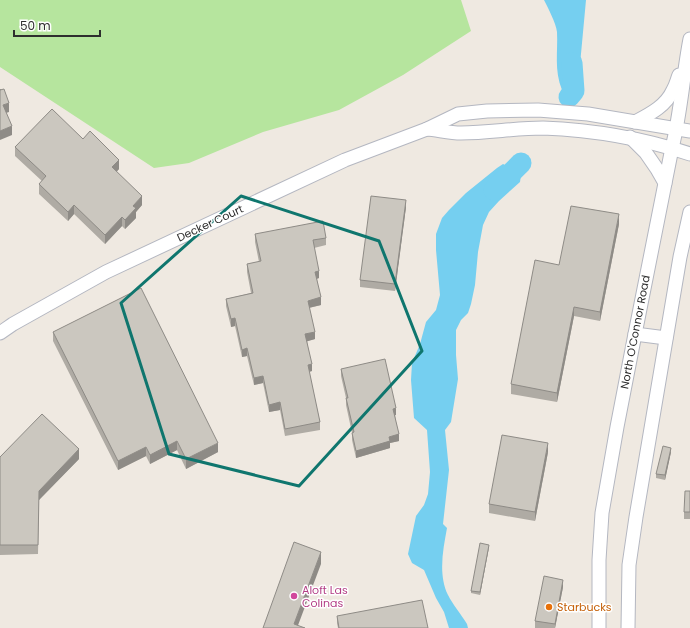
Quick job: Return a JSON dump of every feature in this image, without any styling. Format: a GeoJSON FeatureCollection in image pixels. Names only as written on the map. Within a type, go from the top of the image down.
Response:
{"type":"FeatureCollection","features":[{"type":"Feature","properties":{"kind":"main road","name":"North O'Connor Road"},"geometry":{"type":"LineString","coordinates":[[599,628],[599,560],[602,513],[635,334],[677,129],[690,39]]}},
{"type":"Feature","properties":{"kind":"main road"},"geometry":{"type":"LineString","coordinates":[[636,122],[652,113],[667,100],[673,90],[686,59]]}},
{"type":"Feature","properties":{"kind":"main road","name":"Decker Court"},"geometry":{"type":"LineString","coordinates":[[0,333],[13,324],[106,272],[345,160],[427,129],[458,114],[487,111],[538,110],[588,114],[690,131]]}},
{"type":"Feature","properties":{"kind":"main road"},"geometry":{"type":"LineString","coordinates":[[427,129],[460,133],[542,128],[596,132],[630,137],[690,154]]}},
{"type":"Feature","properties":{"kind":"main road"},"geometry":{"type":"LineString","coordinates":[[630,137],[646,153],[665,183]]}},
{"type":"Feature","properties":{"kind":"main road"},"geometry":{"type":"LineString","coordinates":[[628,628],[629,565],[636,517],[680,257],[690,212]]}},
{"type":"Feature","properties":{"kind":"main road"},"geometry":{"type":"LineString","coordinates":[[635,334],[666,338]]}},
{"type":"Feature","properties":{"kind":"highlighted area"},"geometry":{"type":"Polygon","coordinates":[[[241,196],[379,241],[422,351],[299,486],[169,454],[121,303],[241,196]]]}},
{"type":"Feature","properties":{"kind":"green space"},"geometry":{"type":"Polygon","coordinates":[[[0,0],[461,0],[471,31],[403,75],[339,110],[263,132],[189,163],[154,168],[0,67],[0,0]]]}},
{"type":"Feature","properties":{"kind":"water"},"geometry":{"type":"Polygon","coordinates":[[[544,0],[586,0],[578,86],[574,91],[562,90],[557,68],[557,32],[552,16],[544,0]]]}},
{"type":"Feature","properties":{"kind":"water"},"geometry":{"type":"Polygon","coordinates":[[[503,164],[521,175],[520,182],[489,212],[483,225],[471,304],[468,313],[461,320],[456,330],[458,379],[451,422],[445,430],[449,470],[443,524],[447,528],[442,570],[448,595],[467,624],[468,628],[449,628],[444,612],[436,598],[424,570],[412,563],[408,554],[416,516],[424,505],[428,494],[430,472],[427,430],[414,418],[411,380],[412,363],[420,344],[426,322],[436,310],[440,295],[436,234],[442,218],[466,193],[503,164]]]}},
{"type":"Feature","properties":{"kind":"building"},"geometry":{"type":"Polygon","coordinates":[[[4,89],[9,103],[3,105],[12,126],[0,131],[0,90],[4,89]]]}},
{"type":"Feature","properties":{"kind":"building"},"geometry":{"type":"Polygon","coordinates":[[[52,109],[83,139],[90,131],[119,160],[112,167],[142,196],[133,206],[136,208],[125,220],[122,217],[105,235],[74,205],[68,212],[39,184],[46,176],[15,147],[52,109]]]}},
{"type":"Feature","properties":{"kind":"building"},"geometry":{"type":"Polygon","coordinates":[[[371,196],[406,200],[395,284],[360,280],[371,196]]]}},
{"type":"Feature","properties":{"kind":"building"},"geometry":{"type":"Polygon","coordinates":[[[571,206],[619,214],[600,312],[574,307],[557,393],[511,384],[535,260],[559,265],[571,206]]]}},
{"type":"Feature","properties":{"kind":"building"},"geometry":{"type":"Polygon","coordinates":[[[323,221],[326,238],[313,240],[319,271],[315,272],[321,297],[308,301],[315,332],[305,334],[312,364],[308,365],[320,422],[285,429],[280,402],[269,405],[263,376],[254,378],[247,348],[242,350],[235,318],[231,319],[226,299],[253,293],[247,264],[261,261],[255,234],[323,221]]]}},
{"type":"Feature","properties":{"kind":"building"},"geometry":{"type":"Polygon","coordinates":[[[141,288],[218,443],[186,459],[177,441],[150,455],[146,447],[118,461],[53,332],[141,288]]]}},
{"type":"Feature","properties":{"kind":"building"},"geometry":{"type":"Polygon","coordinates":[[[385,359],[396,408],[393,409],[399,434],[389,437],[390,441],[356,451],[352,433],[354,432],[346,398],[348,398],[341,369],[385,359]]]}},
{"type":"Feature","properties":{"kind":"building"},"geometry":{"type":"Polygon","coordinates":[[[42,414],[79,449],[39,491],[38,545],[0,545],[0,457],[42,414]]]}},
{"type":"Feature","properties":{"kind":"building"},"geometry":{"type":"Polygon","coordinates":[[[502,435],[548,443],[535,512],[489,504],[502,435]]]}},
{"type":"Feature","properties":{"kind":"building"},"geometry":{"type":"Polygon","coordinates":[[[663,446],[671,448],[665,475],[656,474],[663,446]]]}},
{"type":"Feature","properties":{"kind":"building"},"geometry":{"type":"Polygon","coordinates":[[[685,491],[690,491],[690,512],[684,512],[685,491]]]}},
{"type":"Feature","properties":{"kind":"building","name":"Aloft Las Colinas"},"geometry":{"type":"Polygon","coordinates":[[[294,542],[321,552],[294,624],[305,628],[263,628],[294,542]]]}},
{"type":"Feature","properties":{"kind":"building"},"geometry":{"type":"Polygon","coordinates":[[[480,543],[489,545],[480,592],[471,591],[480,543]]]}},
{"type":"Feature","properties":{"kind":"building","name":"Starbucks"},"geometry":{"type":"Polygon","coordinates":[[[544,576],[563,580],[555,624],[535,621],[544,576]]]}},
{"type":"Feature","properties":{"kind":"building"},"geometry":{"type":"Polygon","coordinates":[[[422,600],[428,628],[339,628],[337,616],[422,600]]]}},
{"type":"Feature","properties":{"kind":"waterway"},"geometry":{"type":"LineString","coordinates":[[569,97],[574,91],[572,63]]}},
{"type":"Feature","properties":{"kind":"waterway"},"geometry":{"type":"LineString","coordinates":[[494,190],[521,163]]}},
{"type":"Feature","properties":{"kind":"place","name":"Aloft Las Colinas"},"geometry":{"type":"Point","coordinates":[294,596]}},
{"type":"Feature","properties":{"kind":"place","name":"Starbucks"},"geometry":{"type":"Point","coordinates":[549,607]}}]}
